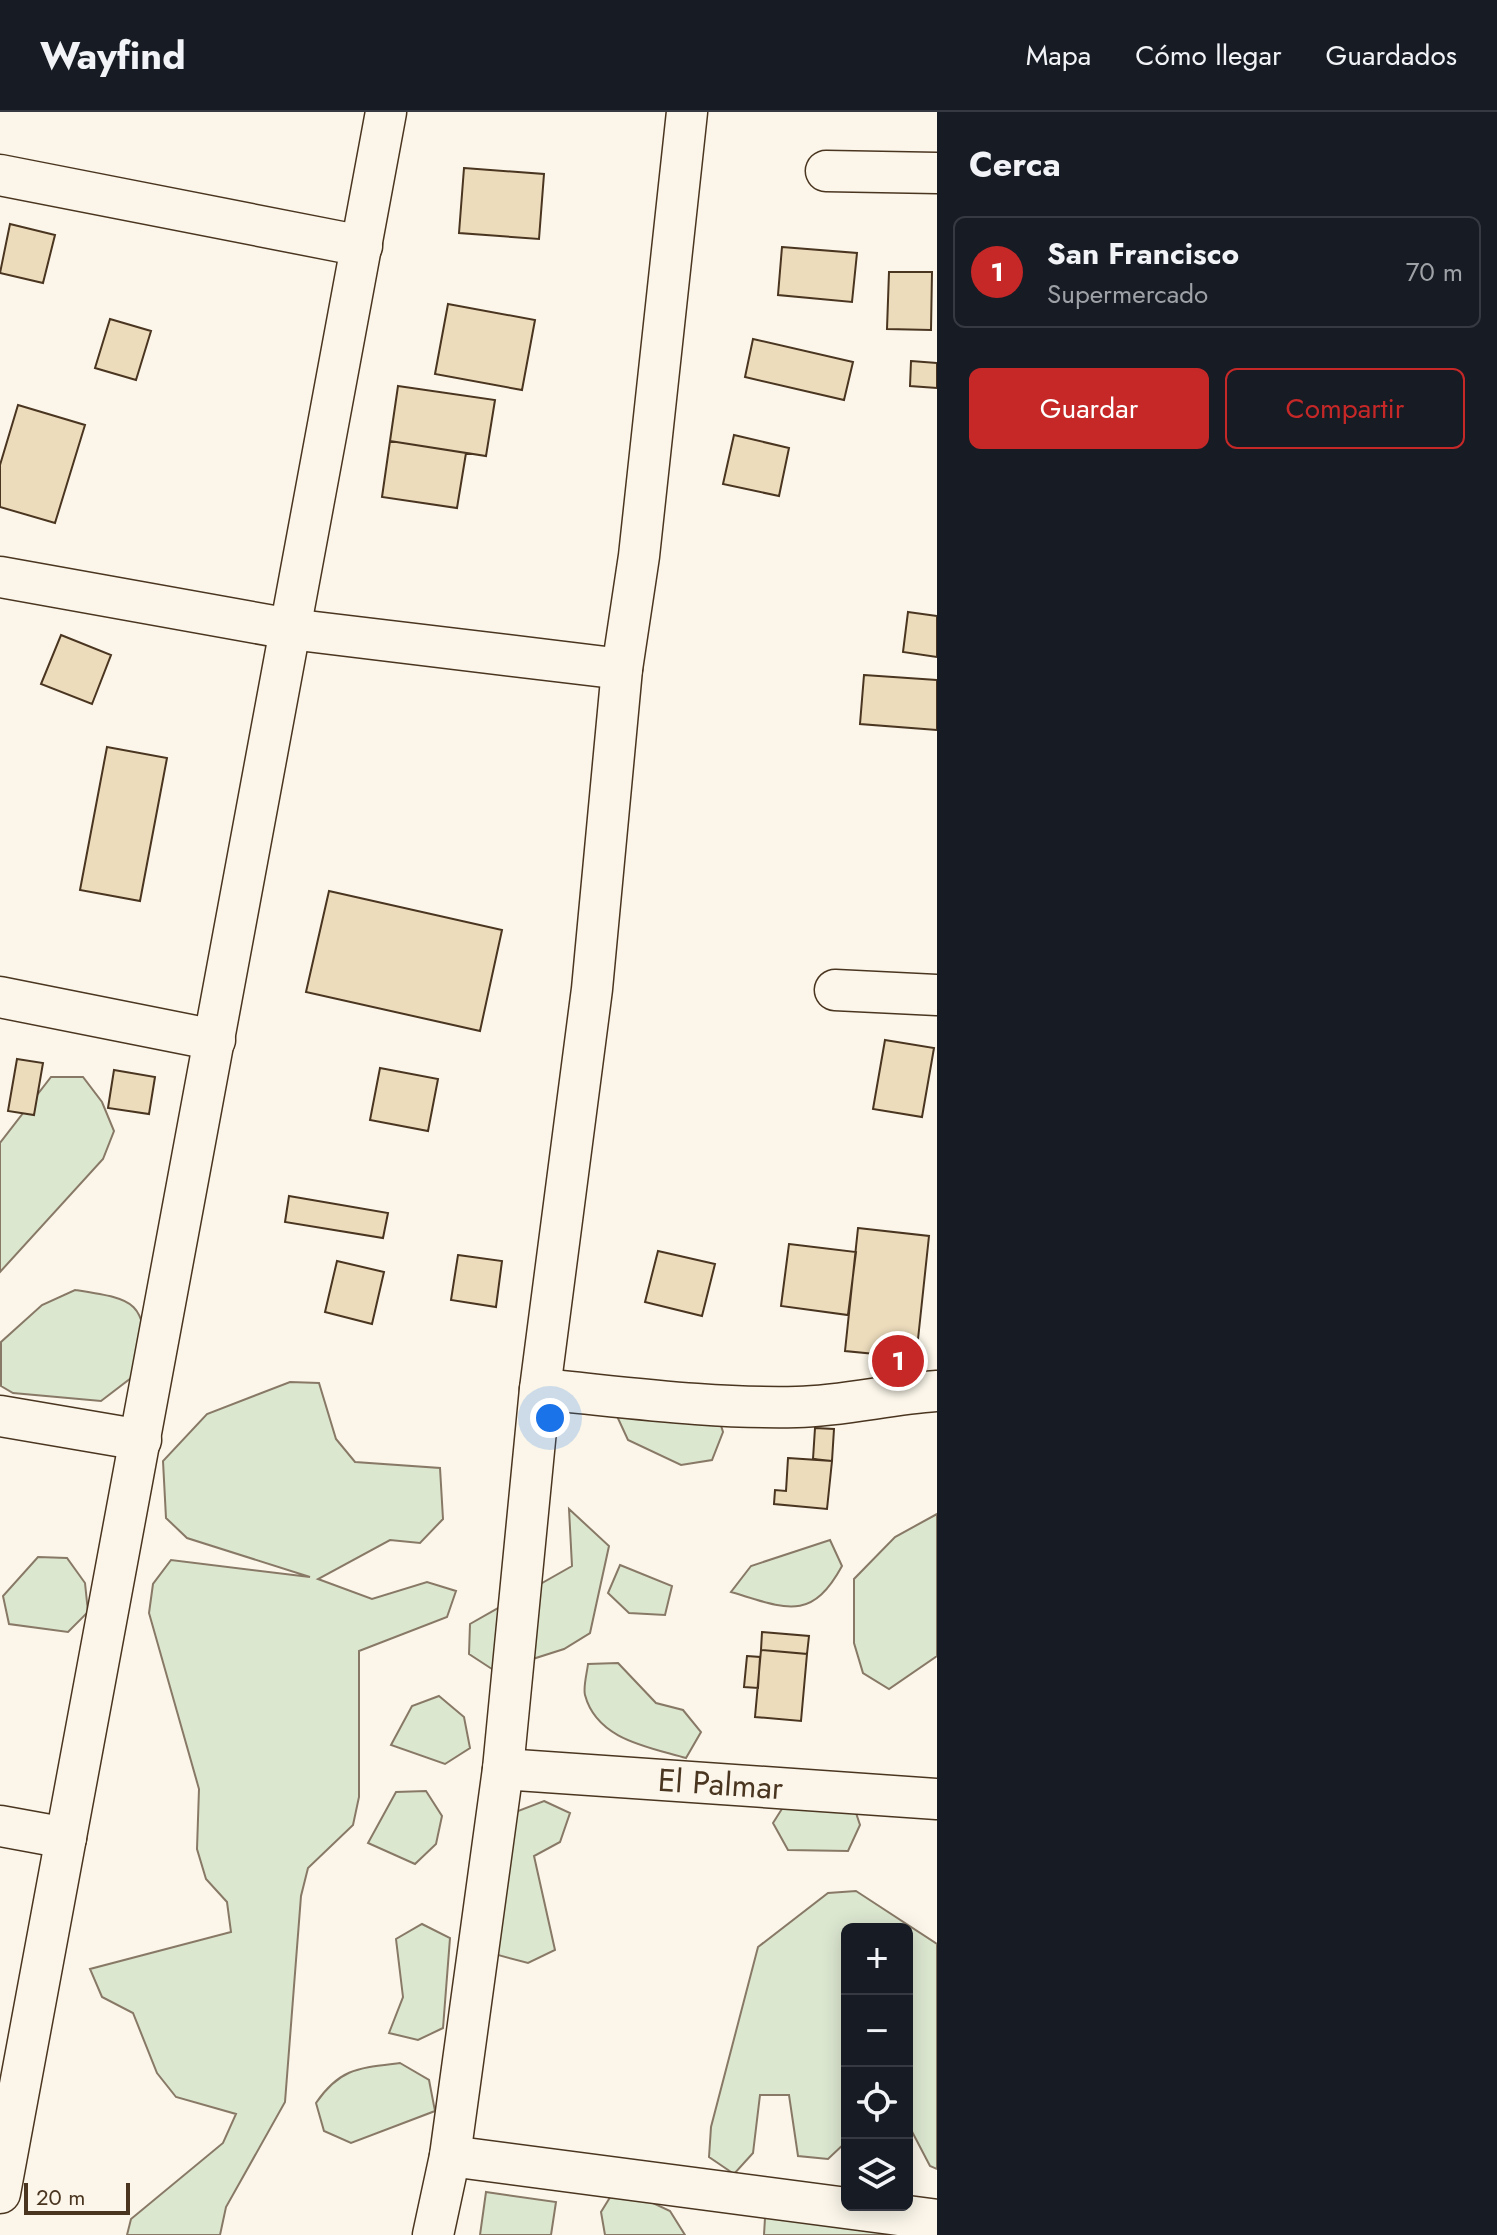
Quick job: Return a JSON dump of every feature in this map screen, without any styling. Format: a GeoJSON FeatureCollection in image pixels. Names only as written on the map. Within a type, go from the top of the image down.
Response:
{"type":"FeatureCollection","features":[{"type":"Feature","properties":{"kind":"street"},"geometry":{"type":"LineString","coordinates":[[0,2193],[386,112]]}},
{"type":"Feature","properties":{"kind":"street"},"geometry":{"type":"LineString","coordinates":[[433,2235],[450,2156],[503,1769],[540,1389],[592,989],[622,669],[639,556],[687,112]]}},
{"type":"Feature","properties":{"kind":"street"},"geometry":{"type":"LineString","coordinates":[[826,171],[937,173]]}},
{"type":"Feature","properties":{"kind":"street"},"geometry":{"type":"LineString","coordinates":[[0,175],[362,246]]}},
{"type":"Feature","properties":{"kind":"street"},"geometry":{"type":"LineString","coordinates":[[0,577],[290,629],[622,669]]}},
{"type":"Feature","properties":{"kind":"street"},"geometry":{"type":"LineString","coordinates":[[835,990],[937,995]]}},
{"type":"Feature","properties":{"kind":"street"},"geometry":{"type":"LineString","coordinates":[[0,997],[215,1040]]}},
{"type":"Feature","properties":{"kind":"street"},"geometry":{"type":"LineString","coordinates":[[540,1389],[731,1406],[799,1407],[887,1394],[937,1391]]}},
{"type":"Feature","properties":{"kind":"street"},"geometry":{"type":"LineString","coordinates":[[0,1416],[141,1440]]}},
{"type":"Feature","properties":{"kind":"street","name":"El Palmar"},"geometry":{"type":"LineString","coordinates":[[503,1769],[937,1799]]}},
{"type":"Feature","properties":{"kind":"street"},"geometry":{"type":"LineString","coordinates":[[0,1826],[66,1838]]}},
{"type":"Feature","properties":{"kind":"street"},"geometry":{"type":"LineString","coordinates":[[450,2156],[937,2220]]}},
{"type":"Feature","properties":{"kind":"green space"},"geometry":{"type":"Polygon","coordinates":[[[51,1077],[83,1077],[102,1102],[114,1131],[103,1159],[0,1272],[0,1143],[51,1077]]]}},
{"type":"Feature","properties":{"kind":"green space"},"geometry":{"type":"Polygon","coordinates":[[[75,1290],[112,1297],[133,1307],[143,1327],[148,1365],[101,1401],[13,1393],[1,1386],[1,1342],[42,1305],[75,1290]]]}},
{"type":"Feature","properties":{"kind":"green space"},"geometry":{"type":"Polygon","coordinates":[[[290,1382],[319,1383],[336,1439],[355,1462],[440,1468],[443,1519],[420,1543],[390,1540],[318,1579],[372,1599],[427,1582],[456,1591],[447,1617],[359,1651],[359,1797],[353,1825],[308,1868],[301,1896],[285,2102],[226,2207],[220,2235],[127,2235],[131,2219],[223,2143],[236,2114],[176,2097],[157,2073],[133,2013],[102,1997],[90,1969],[231,1932],[227,1902],[206,1879],[197,1849],[199,1789],[149,1613],[153,1584],[171,1560],[310,1577],[187,1538],[166,1518],[163,1461],[207,1414],[290,1382]]]}},
{"type":"Feature","properties":{"kind":"green space"},"geometry":{"type":"Polygon","coordinates":[[[610,1401],[719,1419],[723,1432],[712,1460],[681,1465],[628,1440],[610,1401]]]}},
{"type":"Feature","properties":{"kind":"green space"},"geometry":{"type":"Polygon","coordinates":[[[569,1509],[609,1546],[590,1633],[564,1649],[495,1671],[469,1654],[470,1624],[572,1566],[569,1509]]]}},
{"type":"Feature","properties":{"kind":"green space"},"geometry":{"type":"Polygon","coordinates":[[[937,1514],[937,1656],[889,1689],[863,1673],[854,1643],[854,1579],[895,1537],[937,1514]]]}},
{"type":"Feature","properties":{"kind":"green space"},"geometry":{"type":"Polygon","coordinates":[[[830,1540],[842,1566],[831,1584],[807,1603],[782,1606],[731,1592],[751,1566],[830,1540]]]}},
{"type":"Feature","properties":{"kind":"green space"},"geometry":{"type":"Polygon","coordinates":[[[38,1557],[67,1558],[85,1583],[88,1612],[68,1632],[9,1624],[3,1596],[38,1557]]]}},
{"type":"Feature","properties":{"kind":"green space"},"geometry":{"type":"Polygon","coordinates":[[[620,1565],[672,1586],[665,1615],[629,1613],[608,1593],[620,1565]]]}},
{"type":"Feature","properties":{"kind":"green space"},"geometry":{"type":"Polygon","coordinates":[[[618,1663],[656,1703],[683,1710],[701,1732],[686,1758],[641,1745],[612,1732],[591,1710],[585,1695],[588,1664],[618,1663]]]}},
{"type":"Feature","properties":{"kind":"green space"},"geometry":{"type":"Polygon","coordinates":[[[439,1696],[464,1717],[470,1748],[445,1764],[391,1745],[412,1706],[439,1696]]]}},
{"type":"Feature","properties":{"kind":"green space"},"geometry":{"type":"Polygon","coordinates":[[[804,1774],[851,1798],[860,1825],[848,1851],[788,1850],[773,1823],[804,1774]]]}},
{"type":"Feature","properties":{"kind":"green space"},"geometry":{"type":"Polygon","coordinates":[[[426,1791],[442,1816],[436,1844],[415,1864],[368,1843],[396,1792],[426,1791]]]}},
{"type":"Feature","properties":{"kind":"green space"},"geometry":{"type":"Polygon","coordinates":[[[544,1801],[570,1813],[560,1842],[534,1856],[555,1950],[528,1963],[498,1955],[487,1928],[500,1838],[518,1811],[544,1801]]]}},
{"type":"Feature","properties":{"kind":"green space"},"geometry":{"type":"Polygon","coordinates":[[[856,1891],[905,1923],[841,1923],[841,2147],[828,2159],[798,2156],[789,2095],[760,2095],[753,2153],[734,2174],[709,2157],[711,2127],[758,1947],[828,1893],[856,1891]]]}},
{"type":"Feature","properties":{"kind":"green space"},"geometry":{"type":"Polygon","coordinates":[[[422,1924],[450,1938],[443,2028],[418,2040],[389,2033],[403,1997],[396,1939],[422,1924]]]}},
{"type":"Feature","properties":{"kind":"green space"},"geometry":{"type":"Polygon","coordinates":[[[913,1928],[937,1944],[937,2169],[930,2166],[913,2133],[913,1928]]]}},
{"type":"Feature","properties":{"kind":"green space"},"geometry":{"type":"Polygon","coordinates":[[[400,2063],[429,2080],[435,2111],[351,2143],[324,2131],[316,2103],[333,2083],[362,2069],[400,2063]]]}},
{"type":"Feature","properties":{"kind":"green space"},"geometry":{"type":"Polygon","coordinates":[[[617,2186],[670,2211],[685,2235],[605,2235],[601,2212],[617,2186]]]}},
{"type":"Feature","properties":{"kind":"green space"},"geometry":{"type":"Polygon","coordinates":[[[486,2192],[556,2202],[551,2235],[480,2235],[486,2192]]]}},
{"type":"Feature","properties":{"kind":"green space"},"geometry":{"type":"Polygon","coordinates":[[[793,2206],[879,2223],[890,2235],[764,2235],[765,2218],[793,2206]]]}},
{"type":"Feature","properties":{"kind":"building"},"geometry":{"type":"Polygon","coordinates":[[[464,168],[544,174],[539,239],[459,233],[464,168]]]}},
{"type":"Feature","properties":{"kind":"building"},"geometry":{"type":"Polygon","coordinates":[[[10,224],[55,235],[43,283],[0,273],[10,224]]]}},
{"type":"Feature","properties":{"kind":"building"},"geometry":{"type":"Polygon","coordinates":[[[782,247],[857,253],[852,302],[778,295],[782,247]]]}},
{"type":"Feature","properties":{"kind":"building"},"geometry":{"type":"Polygon","coordinates":[[[889,272],[932,272],[931,330],[887,329],[889,272]]]}},
{"type":"Feature","properties":{"kind":"building"},"geometry":{"type":"Polygon","coordinates":[[[448,304],[535,320],[522,390],[435,374],[448,304]]]}},
{"type":"Feature","properties":{"kind":"building"},"geometry":{"type":"Polygon","coordinates":[[[110,319],[151,331],[136,380],[95,368],[110,319]]]}},
{"type":"Feature","properties":{"kind":"building"},"geometry":{"type":"Polygon","coordinates":[[[753,339],[853,362],[844,400],[745,377],[753,339]]]}},
{"type":"Feature","properties":{"kind":"building"},"geometry":{"type":"Polygon","coordinates":[[[911,361],[937,363],[937,388],[910,386],[911,361]]]}},
{"type":"Feature","properties":{"kind":"building"},"geometry":{"type":"Polygon","coordinates":[[[398,386],[495,400],[486,456],[390,441],[398,386]]]}},
{"type":"Feature","properties":{"kind":"building"},"geometry":{"type":"Polygon","coordinates":[[[18,405],[85,425],[55,523],[0,507],[0,465],[18,405]]]}},
{"type":"Feature","properties":{"kind":"building"},"geometry":{"type":"Polygon","coordinates":[[[734,435],[789,448],[779,496],[723,484],[734,435]]]}},
{"type":"Feature","properties":{"kind":"building"},"geometry":{"type":"Polygon","coordinates":[[[390,441],[466,453],[457,508],[382,497],[390,441]]]}},
{"type":"Feature","properties":{"kind":"building"},"geometry":{"type":"Polygon","coordinates":[[[908,612],[937,616],[937,657],[903,652],[908,612]]]}},
{"type":"Feature","properties":{"kind":"building"},"geometry":{"type":"Polygon","coordinates":[[[61,635],[111,655],[92,704],[41,684],[61,635]]]}},
{"type":"Feature","properties":{"kind":"building"},"geometry":{"type":"Polygon","coordinates":[[[864,675],[937,680],[937,730],[860,724],[864,675]]]}},
{"type":"Feature","properties":{"kind":"building"},"geometry":{"type":"Polygon","coordinates":[[[107,747],[167,758],[140,901],[80,890],[107,747]]]}},
{"type":"Feature","properties":{"kind":"building"},"geometry":{"type":"Polygon","coordinates":[[[329,891],[502,930],[480,1031],[306,992],[329,891]]]}},
{"type":"Feature","properties":{"kind":"building"},"geometry":{"type":"Polygon","coordinates":[[[885,1040],[934,1048],[922,1117],[873,1109],[885,1040]]]}},
{"type":"Feature","properties":{"kind":"building"},"geometry":{"type":"Polygon","coordinates":[[[17,1059],[43,1063],[34,1115],[8,1111],[17,1059]]]}},
{"type":"Feature","properties":{"kind":"building"},"geometry":{"type":"Polygon","coordinates":[[[380,1068],[438,1079],[428,1131],[370,1120],[380,1068]]]}},
{"type":"Feature","properties":{"kind":"building"},"geometry":{"type":"Polygon","coordinates":[[[114,1070],[155,1077],[149,1114],[108,1108],[114,1070]]]}},
{"type":"Feature","properties":{"kind":"building"},"geometry":{"type":"Polygon","coordinates":[[[289,1196],[388,1213],[383,1238],[285,1222],[289,1196]]]}},
{"type":"Feature","properties":{"kind":"building"},"geometry":{"type":"Polygon","coordinates":[[[858,1228],[929,1236],[916,1358],[845,1351],[858,1228]]]}},
{"type":"Feature","properties":{"kind":"building"},"geometry":{"type":"Polygon","coordinates":[[[789,1244],[856,1252],[848,1315],[781,1306],[789,1244]]]}},
{"type":"Feature","properties":{"kind":"building"},"geometry":{"type":"Polygon","coordinates":[[[658,1251],[715,1264],[702,1316],[645,1302],[658,1251]]]}},
{"type":"Feature","properties":{"kind":"building"},"geometry":{"type":"Polygon","coordinates":[[[458,1255],[502,1261],[496,1307],[451,1300],[458,1255]]]}},
{"type":"Feature","properties":{"kind":"building"},"geometry":{"type":"Polygon","coordinates":[[[337,1261],[384,1272],[372,1324],[325,1312],[337,1261]]]}},
{"type":"Feature","properties":{"kind":"building"},"geometry":{"type":"Polygon","coordinates":[[[815,1428],[834,1429],[832,1461],[813,1459],[815,1428]]]}},
{"type":"Feature","properties":{"kind":"building"},"geometry":{"type":"Polygon","coordinates":[[[788,1458],[832,1461],[827,1509],[774,1504],[775,1490],[786,1491],[788,1458]]]}},
{"type":"Feature","properties":{"kind":"building"},"geometry":{"type":"Polygon","coordinates":[[[762,1632],[809,1636],[807,1654],[761,1650],[762,1632]]]}},
{"type":"Feature","properties":{"kind":"building"},"geometry":{"type":"Polygon","coordinates":[[[761,1650],[807,1654],[801,1721],[755,1717],[761,1650]]]}},
{"type":"Feature","properties":{"kind":"building"},"geometry":{"type":"Polygon","coordinates":[[[747,1656],[760,1657],[758,1688],[744,1687],[747,1656]]]}},
{"type":"Feature","properties":{"kind":"place","name":"San Francisco"},"geometry":{"type":"Point","coordinates":[898,1361]}}]}
